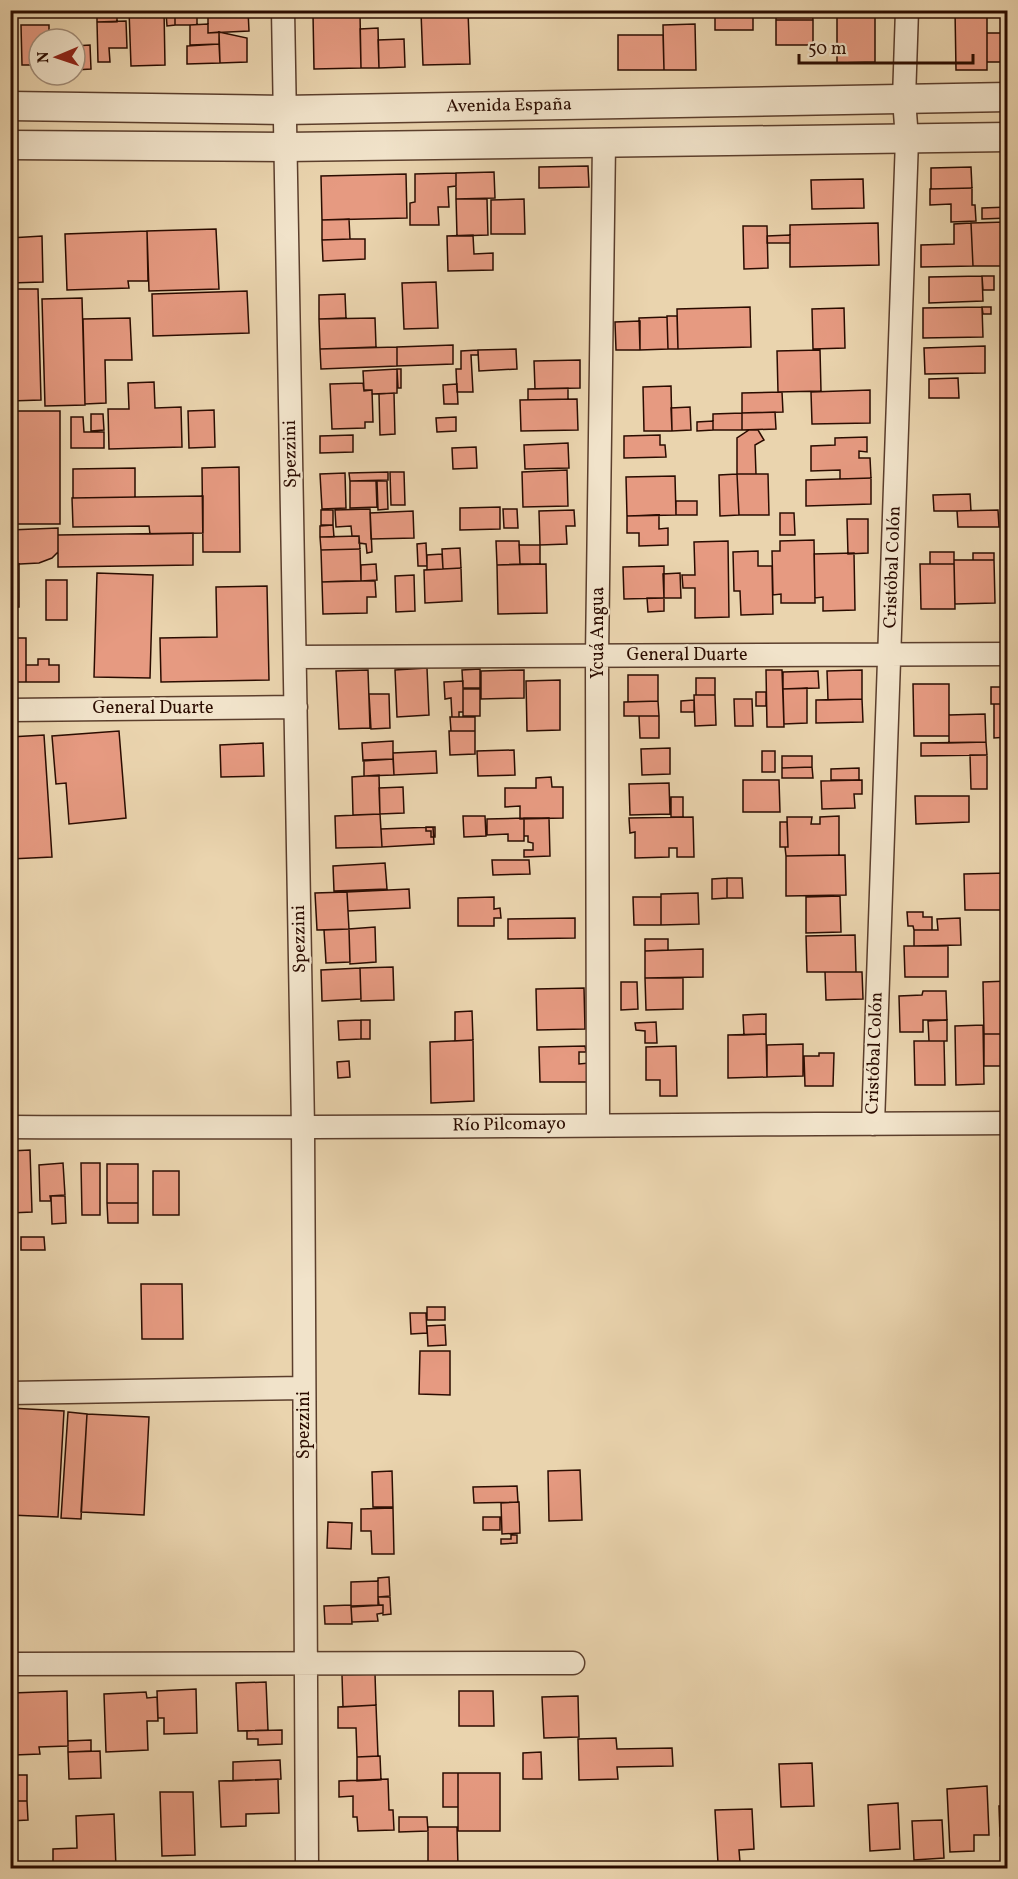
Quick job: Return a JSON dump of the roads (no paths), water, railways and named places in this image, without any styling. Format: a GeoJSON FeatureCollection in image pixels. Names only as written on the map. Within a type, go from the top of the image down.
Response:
{"type":"FeatureCollection","features":[{"type":"Feature","properties":{"kind":"street","name":"Spezzini"},"geometry":{"type":"LineString","coordinates":[[283,10],[303,1128],[307,1869]]}},
{"type":"Feature","properties":{"kind":"street","name":"Cristóbal Colón"},"geometry":{"type":"LineString","coordinates":[[873,1124],[907,138],[904,99],[907,10]]}},
{"type":"Feature","properties":{"kind":"street","name":"Avenida España"},"geometry":{"type":"LineString","coordinates":[[10,106],[284,110],[1008,97]]}},
{"type":"Feature","properties":{"kind":"street","name":"Avenida España"},"geometry":{"type":"LineString","coordinates":[[10,145],[285,147],[1008,137]]}},
{"type":"Feature","properties":{"kind":"street","name":"Ycuá Angua"},"geometry":{"type":"LineString","coordinates":[[598,1124],[597,656],[604,143]]}},
{"type":"Feature","properties":{"kind":"street","name":"General Duarte"},"geometry":{"type":"LineString","coordinates":[[296,657],[1008,654]]}},
{"type":"Feature","properties":{"kind":"street","name":"General Duarte"},"geometry":{"type":"LineString","coordinates":[[10,710],[296,707]]}},
{"type":"Feature","properties":{"kind":"street","name":"Río Pilcomayo"},"geometry":{"type":"LineString","coordinates":[[10,1127],[303,1128],[598,1124],[1008,1123]]}},
{"type":"Feature","properties":{"kind":"street"},"geometry":{"type":"LineString","coordinates":[[10,1393],[304,1388]]}},
{"type":"Feature","properties":{"kind":"street"},"geometry":{"type":"LineString","coordinates":[[10,1664],[573,1663]]}}]}
